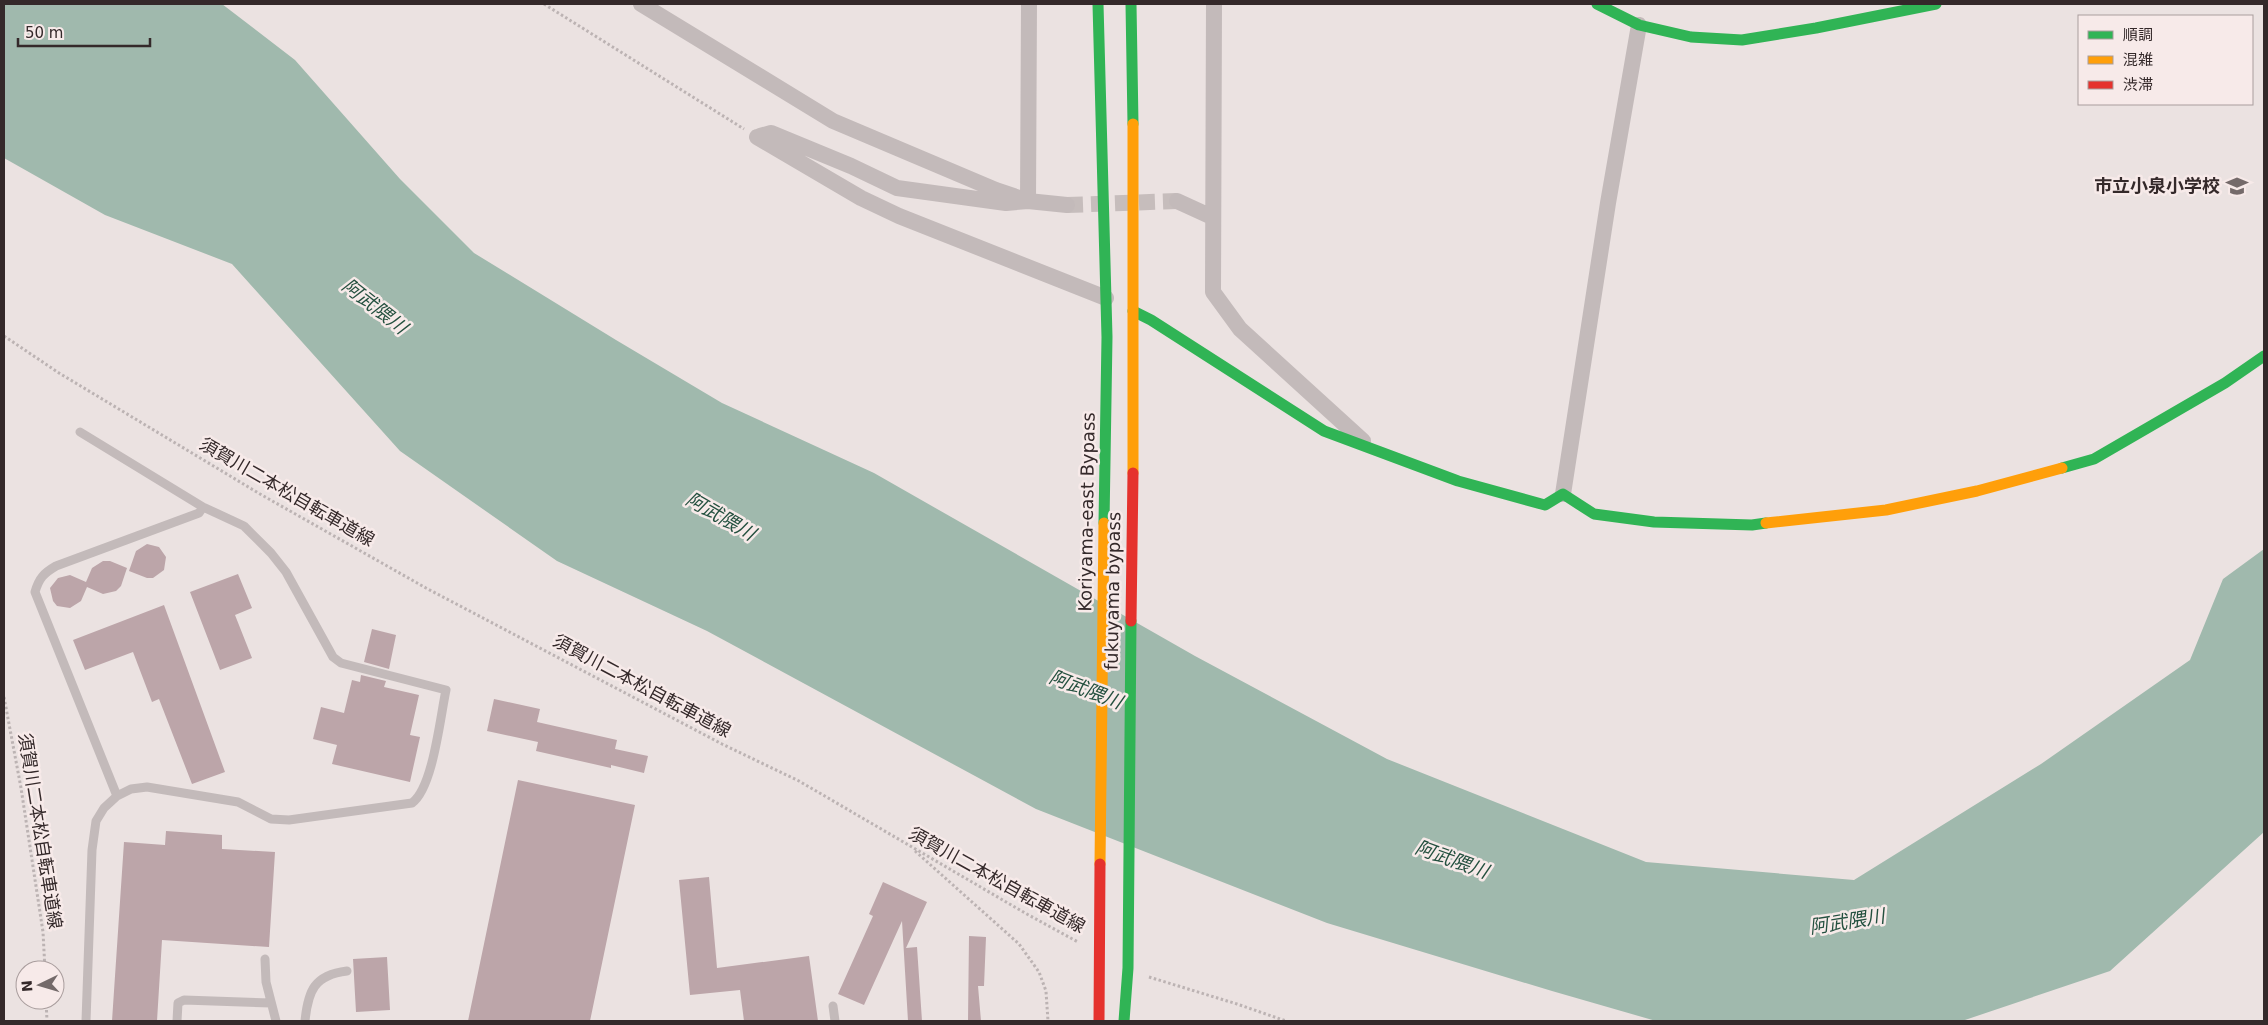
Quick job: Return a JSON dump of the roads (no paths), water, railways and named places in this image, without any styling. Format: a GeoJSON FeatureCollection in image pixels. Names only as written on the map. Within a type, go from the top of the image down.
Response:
{"type":"FeatureCollection","features":[{"type":"Feature","properties":{"kind":"main road","name":"Koriyama-east Bypass"},"geometry":{"type":"LineString","coordinates":[[1098,4],[1107,337],[1099,1021]]}},
{"type":"Feature","properties":{"kind":"main road"},"geometry":{"type":"LineString","coordinates":[[1131,4],[1134,140],[1133,311],[1151,320],[1324,431],[1458,481],[1545,505],[1563,494],[1594,514],[1654,522],[1752,525],[1886,510],[1977,491],[2094,459],[2225,383],[2264,356]]}},
{"type":"Feature","properties":{"kind":"main road"},"geometry":{"type":"LineString","coordinates":[[1597,4],[1639,25],[1691,37],[1742,40],[1816,28],[1936,4]]}},
{"type":"Feature","properties":{"kind":"main road","name":"fukuyama bypass"},"geometry":{"type":"LineString","coordinates":[[1124,1021],[1128,968],[1133,311]]}},
{"type":"Feature","properties":{"kind":"street"},"geometry":{"type":"LineString","coordinates":[[641,4],[833,121],[996,190],[1028,201]]}},
{"type":"Feature","properties":{"kind":"street"},"geometry":{"type":"LineString","coordinates":[[1028,201],[1029,4]]}},
{"type":"Feature","properties":{"kind":"street"},"geometry":{"type":"LineString","coordinates":[[1214,4],[1213,292],[1240,329],[1319,403],[1372,449]]}},
{"type":"Feature","properties":{"kind":"street"},"geometry":{"type":"LineString","coordinates":[[1563,494],[1608,203],[1639,25]]}},
{"type":"Feature","properties":{"kind":"street"},"geometry":{"type":"LineString","coordinates":[[1067,205],[1028,201],[1006,203],[897,188],[851,166],[771,134],[757,137],[861,198],[891,213],[964,244],[1106,298]]}},
{"type":"Feature","properties":{"kind":"street"},"geometry":{"type":"LineString","coordinates":[[1177,201],[1212,217]]}},
{"type":"Feature","properties":{"kind":"lane"},"geometry":{"type":"LineString","coordinates":[[80,432],[203,507],[244,526],[271,553],[286,572],[333,657],[341,663],[446,690],[428,779],[418,799],[412,803],[393,804],[289,820],[271,819],[238,802],[147,787],[131,789],[117,796],[104,808],[96,821],[90,886],[90,938],[86,1021]]}},
{"type":"Feature","properties":{"kind":"lane"},"geometry":{"type":"LineString","coordinates":[[117,796],[35,592],[38,580],[44,573],[56,566],[199,513],[203,507]]}},
{"type":"Feature","properties":{"kind":"lane"},"geometry":{"type":"LineString","coordinates":[[265,959],[266,982],[276,1021]]}},
{"type":"Feature","properties":{"kind":"lane"},"geometry":{"type":"LineString","coordinates":[[305,1021],[307,1005],[315,984],[323,977],[347,972]]}},
{"type":"Feature","properties":{"kind":"lane"},"geometry":{"type":"LineString","coordinates":[[177,1021],[178,1003],[184,1000],[271,1002]]}},
{"type":"Feature","properties":{"kind":"lane"},"geometry":{"type":"LineString","coordinates":[[833,1006],[835,1021]]}},
{"type":"Feature","properties":{"kind":"water","name":"阿武隈川"},"geometry":{"type":"Polygon","coordinates":[[[4,4],[222,4],[295,60],[400,179],[474,253],[616,340],[722,403],[874,473],[1195,656],[1387,759],[1646,862],[1854,880],[2041,764],[2190,660],[2223,579],[2264,549],[2264,832],[2110,971],[1962,1021],[1656,1021],[1327,923],[1036,809],[707,631],[557,561],[400,451],[232,264],[105,215],[4,158],[4,4]]]}},
{"type":"Feature","properties":{"kind":"tunnel"},"geometry":{"type":"LineString","coordinates":[[1067,205],[1177,201]]}},
{"type":"Feature","properties":{"kind":"place","name":"市立小泉小学校"},"geometry":{"type":"Point","coordinates":[2237,186]}}]}
